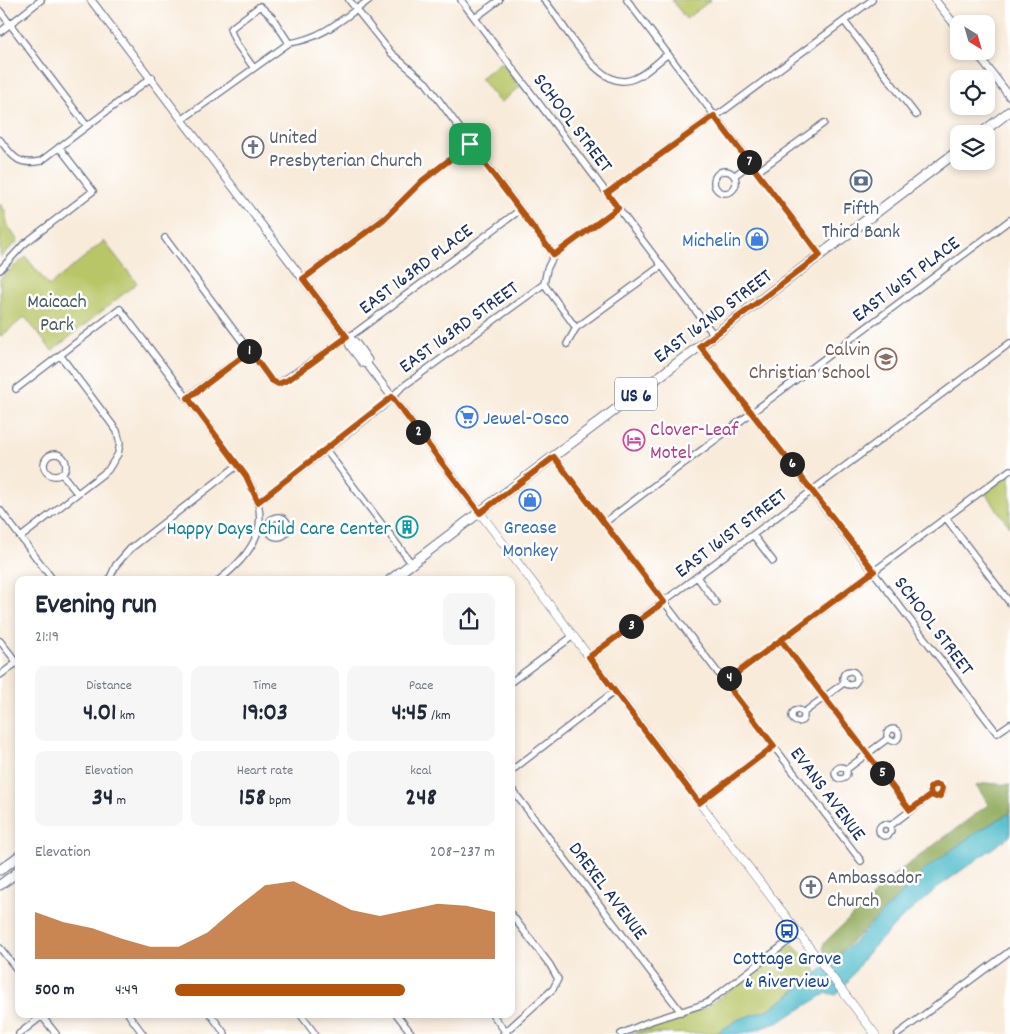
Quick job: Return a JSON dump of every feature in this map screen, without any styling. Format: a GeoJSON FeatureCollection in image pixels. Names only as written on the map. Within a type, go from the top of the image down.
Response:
{"type":"FeatureCollection","features":[{"type":"Feature","properties":{"kind":"main road"},"geometry":{"type":"LineString","coordinates":[[992,125],[1010,111]]}},
{"type":"Feature","properties":{"kind":"main road","name":"EAST 162ND STREET"},"geometry":{"type":"LineString","coordinates":[[396,576],[950,157]]}},
{"type":"Feature","properties":{"kind":"main road"},"geometry":{"type":"LineString","coordinates":[[480,513],[875,1034]]}},
{"type":"Feature","properties":{"kind":"main road"},"geometry":{"type":"LineString","coordinates":[[0,870],[15,859]]}},
{"type":"Feature","properties":{"kind":"main road"},"geometry":{"type":"LineString","coordinates":[[0,885],[15,874]]}},
{"type":"Feature","properties":{"kind":"street"},"geometry":{"type":"LineString","coordinates":[[0,32],[41,0]]}},
{"type":"Feature","properties":{"kind":"street"},"geometry":{"type":"LineString","coordinates":[[92,0],[347,337],[350,346],[363,363],[367,364],[480,513]]}},
{"type":"Feature","properties":{"kind":"street"},"geometry":{"type":"LineString","coordinates":[[95,0],[100,9]]}},
{"type":"Feature","properties":{"kind":"street"},"geometry":{"type":"LineString","coordinates":[[349,0],[398,61],[426,83],[554,255],[618,208]]}},
{"type":"Feature","properties":{"kind":"street"},"geometry":{"type":"LineString","coordinates":[[183,119],[289,43],[305,41],[321,35],[368,0]]}},
{"type":"Feature","properties":{"kind":"street","name":"SCHOOL STREET"},"geometry":{"type":"LineString","coordinates":[[461,0],[714,335]]}},
{"type":"Feature","properties":{"kind":"street"},"geometry":{"type":"LineString","coordinates":[[475,18],[499,0]]}},
{"type":"Feature","properties":{"kind":"street"},"geometry":{"type":"LineString","coordinates":[[544,0],[596,68],[608,78],[617,81],[636,78],[668,54]]}},
{"type":"Feature","properties":{"kind":"street"},"geometry":{"type":"LineString","coordinates":[[627,0],[820,255]]}},
{"type":"Feature","properties":{"kind":"street"},"geometry":{"type":"LineString","coordinates":[[607,193],[872,0]]}},
{"type":"Feature","properties":{"kind":"street"},"geometry":{"type":"LineString","coordinates":[[936,0],[950,18]]}},
{"type":"Feature","properties":{"kind":"street"},"geometry":{"type":"LineString","coordinates":[[254,67],[236,43],[230,30],[260,6],[272,17],[289,43]]}},
{"type":"Feature","properties":{"kind":"street"},"geometry":{"type":"LineString","coordinates":[[0,11],[86,126]]}},
{"type":"Feature","properties":{"kind":"street"},"geometry":{"type":"LineString","coordinates":[[844,20],[916,115]]}},
{"type":"Feature","properties":{"kind":"street"},"geometry":{"type":"LineString","coordinates":[[982,60],[1010,97]]}},
{"type":"Feature","properties":{"kind":"street"},"geometry":{"type":"LineString","coordinates":[[0,140],[19,161],[30,163],[41,160],[152,77]]}},
{"type":"Feature","properties":{"kind":"street"},"geometry":{"type":"LineString","coordinates":[[757,172],[824,123]]}},
{"type":"Feature","properties":{"kind":"street"},"geometry":{"type":"LineString","coordinates":[[303,279],[384,219],[422,181],[470,144]]}},
{"type":"Feature","properties":{"kind":"street"},"geometry":{"type":"LineString","coordinates":[[0,270],[24,244],[93,191],[60,147]]}},
{"type":"Feature","properties":{"kind":"street"},"geometry":{"type":"LineString","coordinates":[[734,176],[750,164]]}},
{"type":"Feature","properties":{"kind":"street","name":"EAST 163RD PLACE"},"geometry":{"type":"LineString","coordinates":[[250,351],[271,380],[278,384],[288,380],[520,210]]}},
{"type":"Feature","properties":{"kind":"street","name":"EAST 161ST PLACE"},"geometry":{"type":"LineString","coordinates":[[604,523],[1010,220]]}},
{"type":"Feature","properties":{"kind":"street"},"geometry":{"type":"LineString","coordinates":[[165,238],[250,351],[188,398]]}},
{"type":"Feature","properties":{"kind":"street","name":"EAST 163RD STREET"},"geometry":{"type":"LineString","coordinates":[[258,502],[392,397],[544,284],[547,269],[554,255]]}},
{"type":"Feature","properties":{"kind":"street"},"geometry":{"type":"LineString","coordinates":[[567,344],[576,328],[661,266]]}},
{"type":"Feature","properties":{"kind":"street"},"geometry":{"type":"LineString","coordinates":[[544,284],[576,328]]}},
{"type":"Feature","properties":{"kind":"street"},"geometry":{"type":"LineString","coordinates":[[16,389],[120,309],[251,483],[258,502],[259,525],[254,542],[244,560],[225,576]]}},
{"type":"Feature","properties":{"kind":"street","name":"EAST 161ST STREET"},"geometry":{"type":"LineString","coordinates":[[589,657],[1010,343]]}},
{"type":"Feature","properties":{"kind":"street","name":"SCHOOL STREET"},"geometry":{"type":"LineString","coordinates":[[700,346],[997,733],[1010,724]]}},
{"type":"Feature","properties":{"kind":"street"},"geometry":{"type":"LineString","coordinates":[[21,537],[113,465],[119,450],[117,431],[60,355]]}},
{"type":"Feature","properties":{"kind":"street"},"geometry":{"type":"LineString","coordinates":[[326,450],[412,564]]}},
{"type":"Feature","properties":{"kind":"street","name":"EVANS AVENUE"},"geometry":{"type":"LineString","coordinates":[[554,457],[861,861]]}},
{"type":"Feature","properties":{"kind":"street"},"geometry":{"type":"LineString","coordinates":[[111,576],[116,565],[130,549],[238,465]]}},
{"type":"Feature","properties":{"kind":"street"},"geometry":{"type":"LineString","coordinates":[[725,682],[1010,470]]}},
{"type":"Feature","properties":{"kind":"street"},"geometry":{"type":"LineString","coordinates":[[62,474],[77,494]]}},
{"type":"Feature","properties":{"kind":"street"},"geometry":{"type":"LineString","coordinates":[[0,510],[50,576]]}},
{"type":"Feature","properties":{"kind":"street"},"geometry":{"type":"LineString","coordinates":[[946,518],[1010,604]]}},
{"type":"Feature","properties":{"kind":"street"},"geometry":{"type":"LineString","coordinates":[[259,525],[268,525]]}},
{"type":"Feature","properties":{"kind":"street"},"geometry":{"type":"LineString","coordinates":[[753,535],[773,561]]}},
{"type":"Feature","properties":{"kind":"street"},"geometry":{"type":"LineString","coordinates":[[697,577],[716,603]]}},
{"type":"Feature","properties":{"kind":"street"},"geometry":{"type":"LineString","coordinates":[[515,679],[573,636]]}},
{"type":"Feature","properties":{"kind":"street"},"geometry":{"type":"LineString","coordinates":[[781,640],[910,810]]}},
{"type":"Feature","properties":{"kind":"street"},"geometry":{"type":"LineString","coordinates":[[0,641],[15,659]]}},
{"type":"Feature","properties":{"kind":"street"},"geometry":{"type":"LineString","coordinates":[[0,676],[15,665]]}},
{"type":"Feature","properties":{"kind":"street"},"geometry":{"type":"LineString","coordinates":[[803,712],[845,682]]}},
{"type":"Feature","properties":{"kind":"street"},"geometry":{"type":"LineString","coordinates":[[515,768],[614,691]]}},
{"type":"Feature","properties":{"kind":"street"},"geometry":{"type":"LineString","coordinates":[[847,769],[887,738]]}},
{"type":"Feature","properties":{"kind":"street"},"geometry":{"type":"LineString","coordinates":[[699,803],[774,746]]}},
{"type":"Feature","properties":{"kind":"street","name":"DREXEL AVENUE"},"geometry":{"type":"LineString","coordinates":[[515,793],[681,1012]]}},
{"type":"Feature","properties":{"kind":"street"},"geometry":{"type":"LineString","coordinates":[[890,826],[931,795]]}},
{"type":"Feature","properties":{"kind":"street"},"geometry":{"type":"LineString","coordinates":[[495,1018],[505,1033],[553,989],[558,979],[550,965],[515,919]]}},
{"type":"Feature","properties":{"kind":"street"},"geometry":{"type":"LineString","coordinates":[[621,1034],[648,1022],[698,1007],[718,996],[798,934]]}},
{"type":"Feature","properties":{"kind":"street"},"geometry":{"type":"LineString","coordinates":[[0,948],[15,967]]}},
{"type":"Feature","properties":{"kind":"street"},"geometry":{"type":"LineString","coordinates":[[898,1034],[1010,952]]}},
{"type":"Feature","properties":{"kind":"street"},"geometry":{"type":"LineString","coordinates":[[20,1034],[40,1018]]}},
{"type":"Feature","properties":{"kind":"street"},"geometry":{"type":"LineString","coordinates":[[44,1018],[56,1034]]}},
{"type":"Feature","properties":{"kind":"street"},"geometry":{"type":"LineString","coordinates":[[131,1018],[143,1034]]}},
{"type":"Feature","properties":{"kind":"street"},"geometry":{"type":"LineString","coordinates":[[213,1018],[225,1034]]}},
{"type":"Feature","properties":{"kind":"street"},"geometry":{"type":"LineString","coordinates":[[302,1018],[315,1034]]}},
{"type":"Feature","properties":{"kind":"street"},"geometry":{"type":"LineString","coordinates":[[399,1018],[412,1034]]}},
{"type":"Feature","properties":{"kind":"green space"},"geometry":{"type":"Polygon","coordinates":[[[672,0],[711,0],[686,19],[672,0]]]}},
{"type":"Feature","properties":{"kind":"green space"},"geometry":{"type":"Polygon","coordinates":[[[501,62],[520,87],[500,103],[480,78],[501,62]]]}},
{"type":"Feature","properties":{"kind":"green space","name":"Maicach Park"},"geometry":{"type":"Polygon","coordinates":[[[0,204],[6,212],[6,223],[18,241],[0,257],[0,204]]]}},
{"type":"Feature","properties":{"kind":"green space","name":"Maicach Park"},"geometry":{"type":"Polygon","coordinates":[[[104,241],[137,283],[52,351],[25,317],[0,337],[0,278],[26,257],[49,286],[104,241]]]}},
{"type":"Feature","properties":{"kind":"green space"},"geometry":{"type":"Polygon","coordinates":[[[1010,475],[1010,527],[985,493],[1010,475]]]}},
{"type":"Feature","properties":{"kind":"green space"},"geometry":{"type":"Polygon","coordinates":[[[986,783],[1010,785],[1010,813],[984,828],[937,862],[831,961],[823,950],[824,943],[872,897],[882,884],[989,804],[976,786],[986,783]]]}},
{"type":"Feature","properties":{"kind":"green space"},"geometry":{"type":"Polygon","coordinates":[[[792,944],[817,970],[786,998],[767,1011],[739,1019],[717,1033],[631,1034],[705,1008],[792,944]]]}},
{"type":"Feature","properties":{"kind":"water"},"geometry":{"type":"Polygon","coordinates":[[[1010,813],[1010,836],[941,885],[901,919],[866,955],[836,995],[827,993],[779,1022],[745,1034],[715,1034],[739,1019],[767,1010],[786,998],[851,945],[926,869],[972,835],[1010,813]]]}},
{"type":"Feature","properties":{"kind":"place","name":"United Presbyterian Church"},"geometry":{"type":"Point","coordinates":[253,147]}},
{"type":"Feature","properties":{"kind":"place","name":"Fifth Third Bank"},"geometry":{"type":"Point","coordinates":[861,181]}},
{"type":"Feature","properties":{"kind":"place","name":"Michelin"},"geometry":{"type":"Point","coordinates":[757,239]}},
{"type":"Feature","properties":{"kind":"place","name":"Calvin Christian School"},"geometry":{"type":"Point","coordinates":[886,359]}},
{"type":"Feature","properties":{"kind":"place","name":"Jewel-Osco"},"geometry":{"type":"Point","coordinates":[467,417]}},
{"type":"Feature","properties":{"kind":"place","name":"Clover-Leaf Motel"},"geometry":{"type":"Point","coordinates":[634,440]}},
{"type":"Feature","properties":{"kind":"place","name":"Grease Monkey"},"geometry":{"type":"Point","coordinates":[530,500]}},
{"type":"Feature","properties":{"kind":"place","name":"Happy Days Child Care Center"},"geometry":{"type":"Point","coordinates":[407,527]}},
{"type":"Feature","properties":{"kind":"place","name":"Ambassador Church"},"geometry":{"type":"Point","coordinates":[811,887]}},
{"type":"Feature","properties":{"kind":"place","name":"Cottage Grove & Riverview"},"geometry":{"type":"Point","coordinates":[787,931]}},
{"type":"Feature","properties":{"kind":"route"},"geometry":{"type":"LineString","coordinates":[[470,144],[422,181],[384,219],[303,279],[347,337],[288,380],[278,384],[271,380],[250,351],[188,398],[251,483],[258,502],[392,397],[480,513],[554,457],[664,602],[589,657],[699,803],[774,746],[725,682],[781,640],[867,753],[910,810],[931,795],[930,788],[936,784],[942,788],[943,791],[940,796],[931,795],[910,810],[781,640],[874,571],[727,378],[700,346],[820,255],[714,116],[607,193],[618,208],[554,255],[470,144]]}}]}
